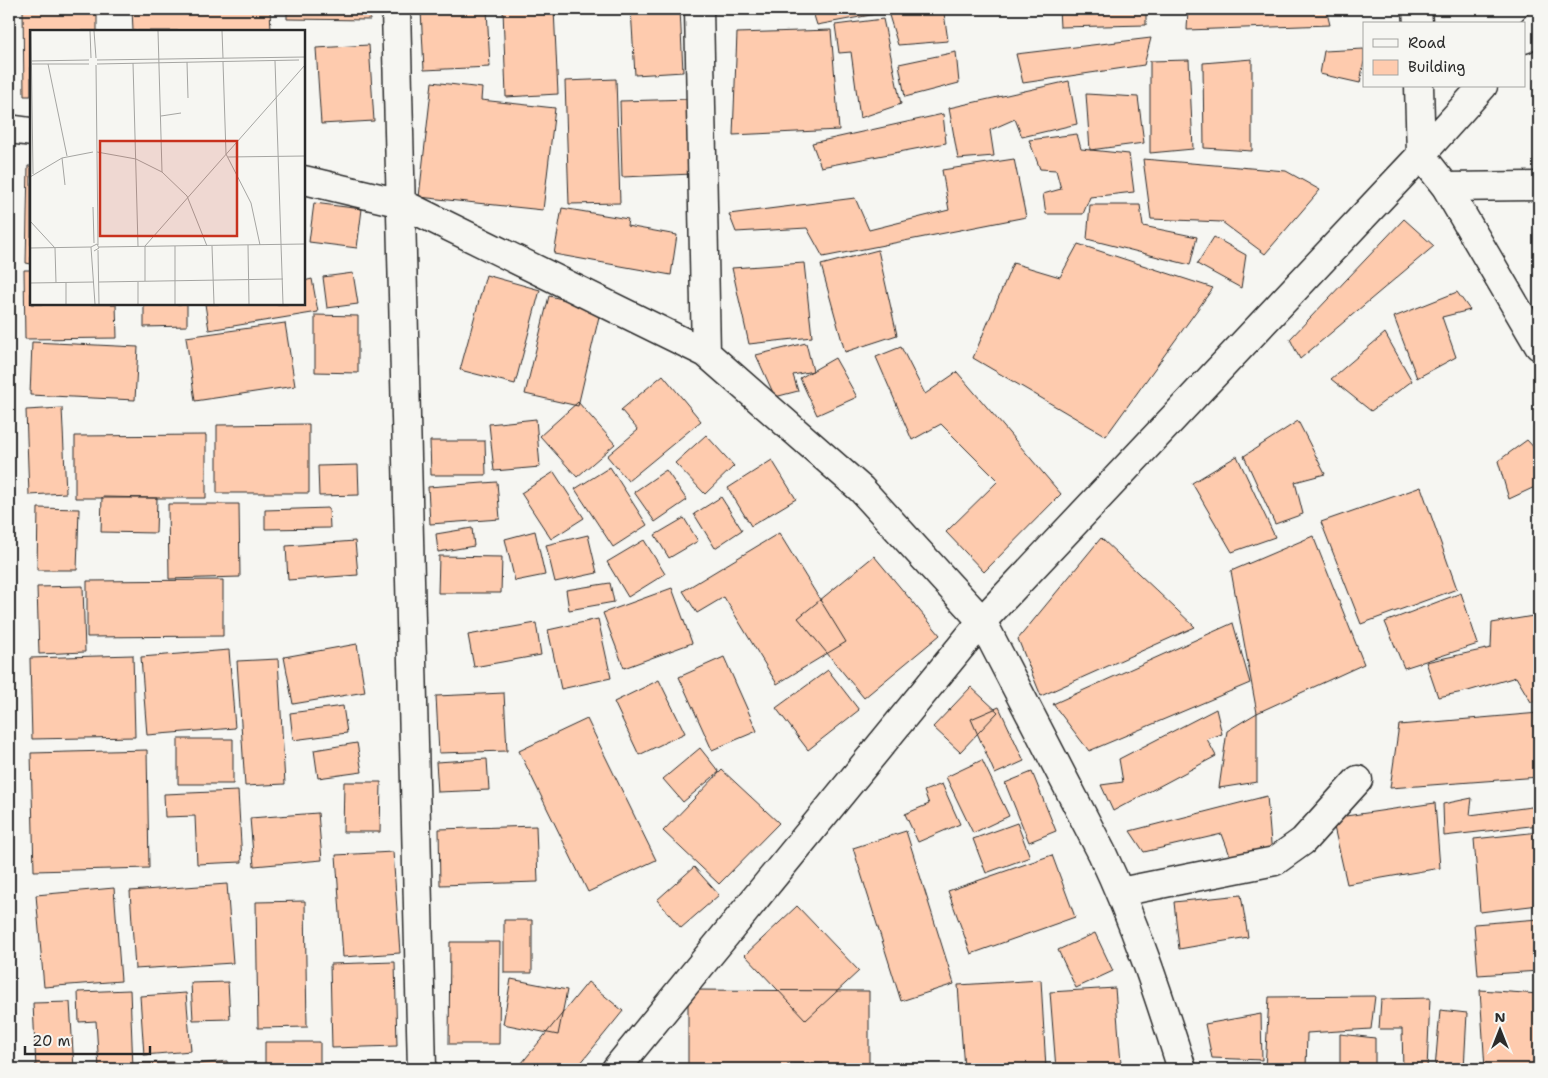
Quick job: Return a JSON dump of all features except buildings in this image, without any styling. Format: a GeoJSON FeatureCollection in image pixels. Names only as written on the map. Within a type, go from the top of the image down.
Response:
{"type":"FeatureCollection","features":[{"type":"Feature","properties":{"kind":"street"},"geometry":{"type":"LineString","coordinates":[[396,9],[422,1069]]}},
{"type":"Feature","properties":{"kind":"street"},"geometry":{"type":"LineString","coordinates":[[699,9],[706,353]]}},
{"type":"Feature","properties":{"kind":"street"},"geometry":{"type":"LineString","coordinates":[[1417,9],[1418,22]]}},
{"type":"Feature","properties":{"kind":"street"},"geometry":{"type":"LineString","coordinates":[[1526,37],[1539,22]]}},
{"type":"Feature","properties":{"kind":"street"},"geometry":{"type":"LineString","coordinates":[[1419,88],[1421,155],[1446,187],[1539,346]]}},
{"type":"Feature","properties":{"kind":"street"},"geometry":{"type":"LineString","coordinates":[[616,1069],[982,621],[1421,155],[1481,88]]}},
{"type":"Feature","properties":{"kind":"street"},"geometry":{"type":"LineString","coordinates":[[9,130],[30,132]]}},
{"type":"Feature","properties":{"kind":"street"},"geometry":{"type":"LineString","coordinates":[[305,180],[401,203],[706,353],[861,489],[982,621],[1102,853],[1120,892],[1157,988],[1182,1069]]}},
{"type":"Feature","properties":{"kind":"street"},"geometry":{"type":"LineString","coordinates":[[1446,187],[1539,186]]}},
{"type":"Feature","properties":{"kind":"street"},"geometry":{"type":"LineString","coordinates":[[1120,892],[1275,861],[1303,841],[1358,780]]}}]}
